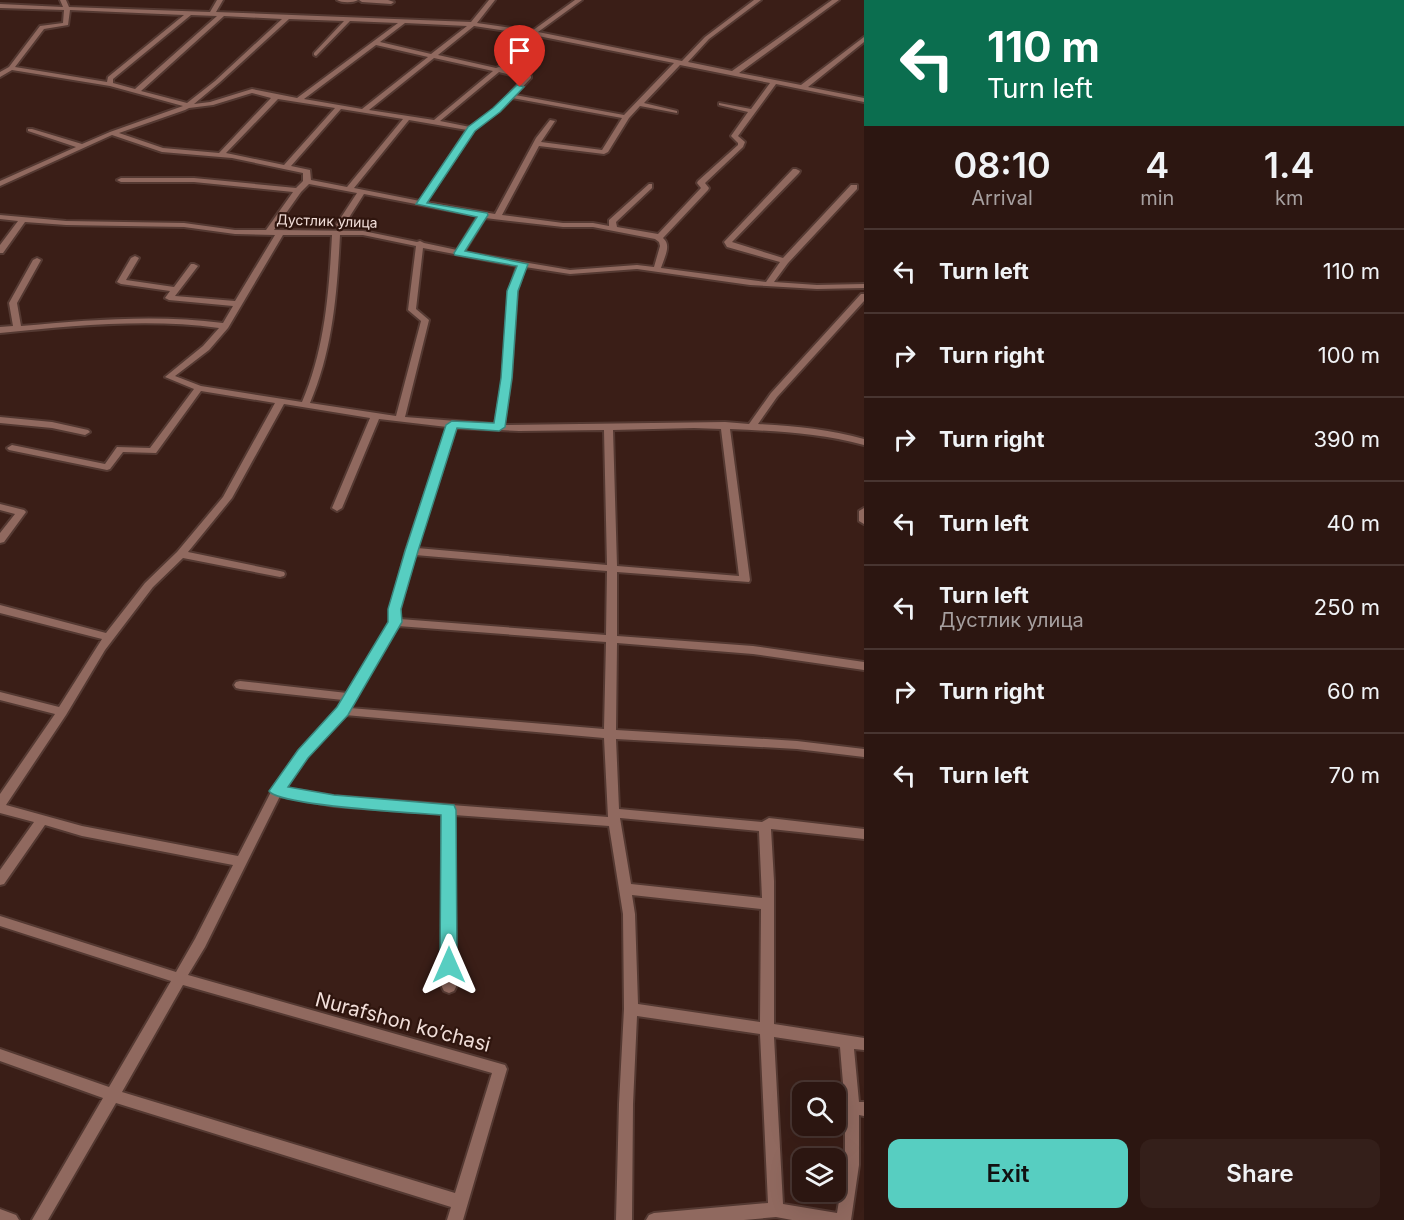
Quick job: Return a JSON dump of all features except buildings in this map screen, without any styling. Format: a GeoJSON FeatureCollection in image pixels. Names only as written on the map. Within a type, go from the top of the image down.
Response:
{"type":"FeatureCollection","features":[{"type":"Feature","properties":{"kind":"street"},"geometry":{"type":"LineString","coordinates":[[0,75],[11,68],[42,27],[66,24],[67,9],[63,0]]}},
{"type":"Feature","properties":{"kind":"street"},"geometry":{"type":"LineString","coordinates":[[212,15],[220,0]]}},
{"type":"Feature","properties":{"kind":"street"},"geometry":{"type":"LineString","coordinates":[[340,0],[355,0]]}},
{"type":"Feature","properties":{"kind":"street"},"geometry":{"type":"LineString","coordinates":[[362,0],[390,1],[392,15]]}},
{"type":"Feature","properties":{"kind":"street"},"geometry":{"type":"LineString","coordinates":[[363,111],[432,54],[473,24],[492,0]]}},
{"type":"Feature","properties":{"kind":"street"},"geometry":{"type":"LineString","coordinates":[[532,33],[579,0]]}},
{"type":"Feature","properties":{"kind":"street"},"geometry":{"type":"LineString","coordinates":[[537,144],[604,152],[626,117],[639,104],[707,38],[758,0]]}},
{"type":"Feature","properties":{"kind":"street"},"geometry":{"type":"LineString","coordinates":[[733,74],[836,0]]}},
{"type":"Feature","properties":{"kind":"street"},"geometry":{"type":"LineString","coordinates":[[0,6],[348,20],[392,15],[403,22],[473,24],[532,33],[864,100]]}},
{"type":"Feature","properties":{"kind":"street"},"geometry":{"type":"LineString","coordinates":[[110,84],[110,78],[190,13]]}},
{"type":"Feature","properties":{"kind":"street"},"geometry":{"type":"LineString","coordinates":[[137,91],[222,15]]}},
{"type":"Feature","properties":{"kind":"street"},"geometry":{"type":"LineString","coordinates":[[0,184],[112,133],[153,121],[189,105],[287,17]]}},
{"type":"Feature","properties":{"kind":"street"},"geometry":{"type":"LineString","coordinates":[[316,54],[348,20]]}},
{"type":"Feature","properties":{"kind":"street"},"geometry":{"type":"LineString","coordinates":[[298,100],[403,22]]}},
{"type":"Feature","properties":{"kind":"street"},"geometry":{"type":"LineString","coordinates":[[802,88],[864,39]]}},
{"type":"Feature","properties":{"kind":"street"},"geometry":{"type":"LineString","coordinates":[[374,43],[529,77],[471,129],[421,204]]}},
{"type":"Feature","properties":{"kind":"street"},"geometry":{"type":"LineString","coordinates":[[11,68],[110,84],[189,105],[211,104],[252,91],[339,108],[471,129]]}},
{"type":"Feature","properties":{"kind":"street"},"geometry":{"type":"LineString","coordinates":[[435,122],[499,69]]}},
{"type":"Feature","properties":{"kind":"street"},"geometry":{"type":"LineString","coordinates":[[657,237],[661,236],[705,188],[701,183],[707,176],[741,146],[742,142],[734,136],[774,82]]}},
{"type":"Feature","properties":{"kind":"street"},"geometry":{"type":"LineString","coordinates":[[510,96],[626,117]]}},
{"type":"Feature","properties":{"kind":"street"},"geometry":{"type":"LineString","coordinates":[[221,155],[276,97]]}},
{"type":"Feature","properties":{"kind":"street"},"geometry":{"type":"LineString","coordinates":[[639,104],[675,112]]}},
{"type":"Feature","properties":{"kind":"street"},"geometry":{"type":"LineString","coordinates":[[721,104],[753,111]]}},
{"type":"Feature","properties":{"kind":"street"},"geometry":{"type":"LineString","coordinates":[[287,166],[339,108]]}},
{"type":"Feature","properties":{"kind":"street"},"geometry":{"type":"LineString","coordinates":[[348,190],[407,118]]}},
{"type":"Feature","properties":{"kind":"street"},"geometry":{"type":"LineString","coordinates":[[498,216],[537,144],[538,138],[552,120]]}},
{"type":"Feature","properties":{"kind":"street"},"geometry":{"type":"LineString","coordinates":[[30,130],[84,147]]}},
{"type":"Feature","properties":{"kind":"street"},"geometry":{"type":"LineString","coordinates":[[112,133],[162,150],[221,155],[287,166],[307,172],[307,181],[268,232]]}},
{"type":"Feature","properties":{"kind":"street"},"geometry":{"type":"LineString","coordinates":[[785,261],[730,246],[728,242],[796,171]]}},
{"type":"Feature","properties":{"kind":"street"},"geometry":{"type":"LineString","coordinates":[[121,180],[194,180],[298,190]]}},
{"type":"Feature","properties":{"kind":"street"},"geometry":{"type":"LineString","coordinates":[[307,181],[483,215],[613,228],[657,237],[663,241],[664,246],[657,269]]}},
{"type":"Feature","properties":{"kind":"street"},"geometry":{"type":"LineString","coordinates":[[613,228],[612,222],[649,186]]}},
{"type":"Feature","properties":{"kind":"street"},"geometry":{"type":"LineString","coordinates":[[768,284],[785,261],[854,187]]}},
{"type":"Feature","properties":{"kind":"street"},"geometry":{"type":"LineString","coordinates":[[305,405],[321,366],[333,288],[338,229],[361,193]]}},
{"type":"Feature","properties":{"kind":"street"},"geometry":{"type":"LineString","coordinates":[[459,253],[483,215]]}},
{"type":"Feature","properties":{"kind":"street","name":"Дустлик улица"},"geometry":{"type":"LineString","coordinates":[[0,217],[22,220],[184,225],[280,233],[338,229],[570,272],[657,269],[768,284],[864,286]]}},
{"type":"Feature","properties":{"kind":"street"},"geometry":{"type":"LineString","coordinates":[[0,251],[22,220]]}},
{"type":"Feature","properties":{"kind":"street"},"geometry":{"type":"LineString","coordinates":[[280,233],[225,326],[206,348],[169,377],[199,388],[375,417],[452,425],[499,427],[725,425],[811,429],[864,442]]}},
{"type":"Feature","properties":{"kind":"street"},"geometry":{"type":"LineString","coordinates":[[400,420],[425,320],[412,309],[420,243]]}},
{"type":"Feature","properties":{"kind":"street"},"geometry":{"type":"LineString","coordinates":[[135,258],[121,282],[174,289]]}},
{"type":"Feature","properties":{"kind":"street"},"geometry":{"type":"LineString","coordinates":[[17,327],[13,303],[37,260]]}},
{"type":"Feature","properties":{"kind":"street"},"geometry":{"type":"LineString","coordinates":[[499,427],[507,378],[513,291],[522,264]]}},
{"type":"Feature","properties":{"kind":"street"},"geometry":{"type":"LineString","coordinates":[[194,266],[169,298],[237,304]]}},
{"type":"Feature","properties":{"kind":"street"},"geometry":{"type":"LineString","coordinates":[[752,427],[774,394],[864,296]]}},
{"type":"Feature","properties":{"kind":"street"},"geometry":{"type":"LineString","coordinates":[[0,330],[93,322],[189,321],[225,326]]}},
{"type":"Feature","properties":{"kind":"street"},"geometry":{"type":"LineString","coordinates":[[12,448],[106,468],[120,449],[153,451],[199,388]]}},
{"type":"Feature","properties":{"kind":"street"},"geometry":{"type":"LineString","coordinates":[[240,861],[42,820],[0,806],[109,638],[149,585],[181,554],[227,498],[281,401]]}},
{"type":"Feature","properties":{"kind":"street"},"geometry":{"type":"LineString","coordinates":[[337,508],[375,417]]}},
{"type":"Feature","properties":{"kind":"street"},"geometry":{"type":"LineString","coordinates":[[0,420],[52,425],[85,432]]}},
{"type":"Feature","properties":{"kind":"street"},"geometry":{"type":"LineString","coordinates":[[40,1220],[179,979],[277,791],[303,754],[342,711],[395,622],[394,609],[452,425]]}},
{"type":"Feature","properties":{"kind":"street"},"geometry":{"type":"LineString","coordinates":[[411,551],[745,580],[725,425]]}},
{"type":"Feature","properties":{"kind":"street"},"geometry":{"type":"LineString","coordinates":[[608,426],[612,569],[613,817],[629,914],[632,1009],[626,1104],[624,1220]]}},
{"type":"Feature","properties":{"kind":"street"},"geometry":{"type":"LineString","coordinates":[[0,507],[21,512],[0,540]]}},
{"type":"Feature","properties":{"kind":"street"},"geometry":{"type":"LineString","coordinates":[[864,511],[864,521]]}},
{"type":"Feature","properties":{"kind":"street"},"geometry":{"type":"LineString","coordinates":[[181,554],[280,574]]}},
{"type":"Feature","properties":{"kind":"street"},"geometry":{"type":"LineString","coordinates":[[0,609],[109,638]]}},
{"type":"Feature","properties":{"kind":"street"},"geometry":{"type":"LineString","coordinates":[[395,622],[753,650],[864,666]]}},
{"type":"Feature","properties":{"kind":"street"},"geometry":{"type":"LineString","coordinates":[[240,685],[351,698]]}},
{"type":"Feature","properties":{"kind":"street"},"geometry":{"type":"LineString","coordinates":[[0,696],[62,712]]}},
{"type":"Feature","properties":{"kind":"street"},"geometry":{"type":"LineString","coordinates":[[342,711],[611,734],[797,745],[864,753]]}},
{"type":"Feature","properties":{"kind":"street"},"geometry":{"type":"LineString","coordinates":[[277,791],[334,801],[448,810],[613,817],[765,827],[769,823],[864,834]]}},
{"type":"Feature","properties":{"kind":"street"},"geometry":{"type":"LineString","coordinates":[[448,810],[449,987]]}},
{"type":"Feature","properties":{"kind":"street"},"geometry":{"type":"LineString","coordinates":[[0,880],[42,820]]}},
{"type":"Feature","properties":{"kind":"street"},"geometry":{"type":"LineString","coordinates":[[765,827],[768,904],[768,1029],[776,1210]]}},
{"type":"Feature","properties":{"kind":"street"},"geometry":{"type":"LineString","coordinates":[[625,889],[768,904]]}},
{"type":"Feature","properties":{"kind":"street"},"geometry":{"type":"LineString","coordinates":[[0,921],[179,979]]}},
{"type":"Feature","properties":{"kind":"street","name":"Nurafshon ko’chasi"},"geometry":{"type":"LineString","coordinates":[[179,979],[334,1025],[500,1069],[455,1220]]}},
{"type":"Feature","properties":{"kind":"street"},"geometry":{"type":"LineString","coordinates":[[632,1009],[864,1044]]}},
{"type":"Feature","properties":{"kind":"street"},"geometry":{"type":"LineString","coordinates":[[843,1220],[858,1108],[848,1042]]}},
{"type":"Feature","properties":{"kind":"street"},"geometry":{"type":"LineString","coordinates":[[0,1055],[112,1095],[460,1202]]}},
{"type":"Feature","properties":{"kind":"street"},"geometry":{"type":"LineString","coordinates":[[654,1220],[776,1210],[836,1220]]}},
{"type":"Feature","properties":{"kind":"street"},"geometry":{"type":"LineString","coordinates":[[0,1216],[11,1220]]}},
{"type":"Feature","properties":{"kind":"route"},"geometry":{"type":"LineString","coordinates":[[449,965],[448,810],[334,801],[277,791],[303,754],[342,711],[395,622],[394,609],[452,425],[499,427],[507,378],[513,291],[522,264],[459,253],[483,215],[421,204],[471,129],[496,110],[520,87]]}}]}
